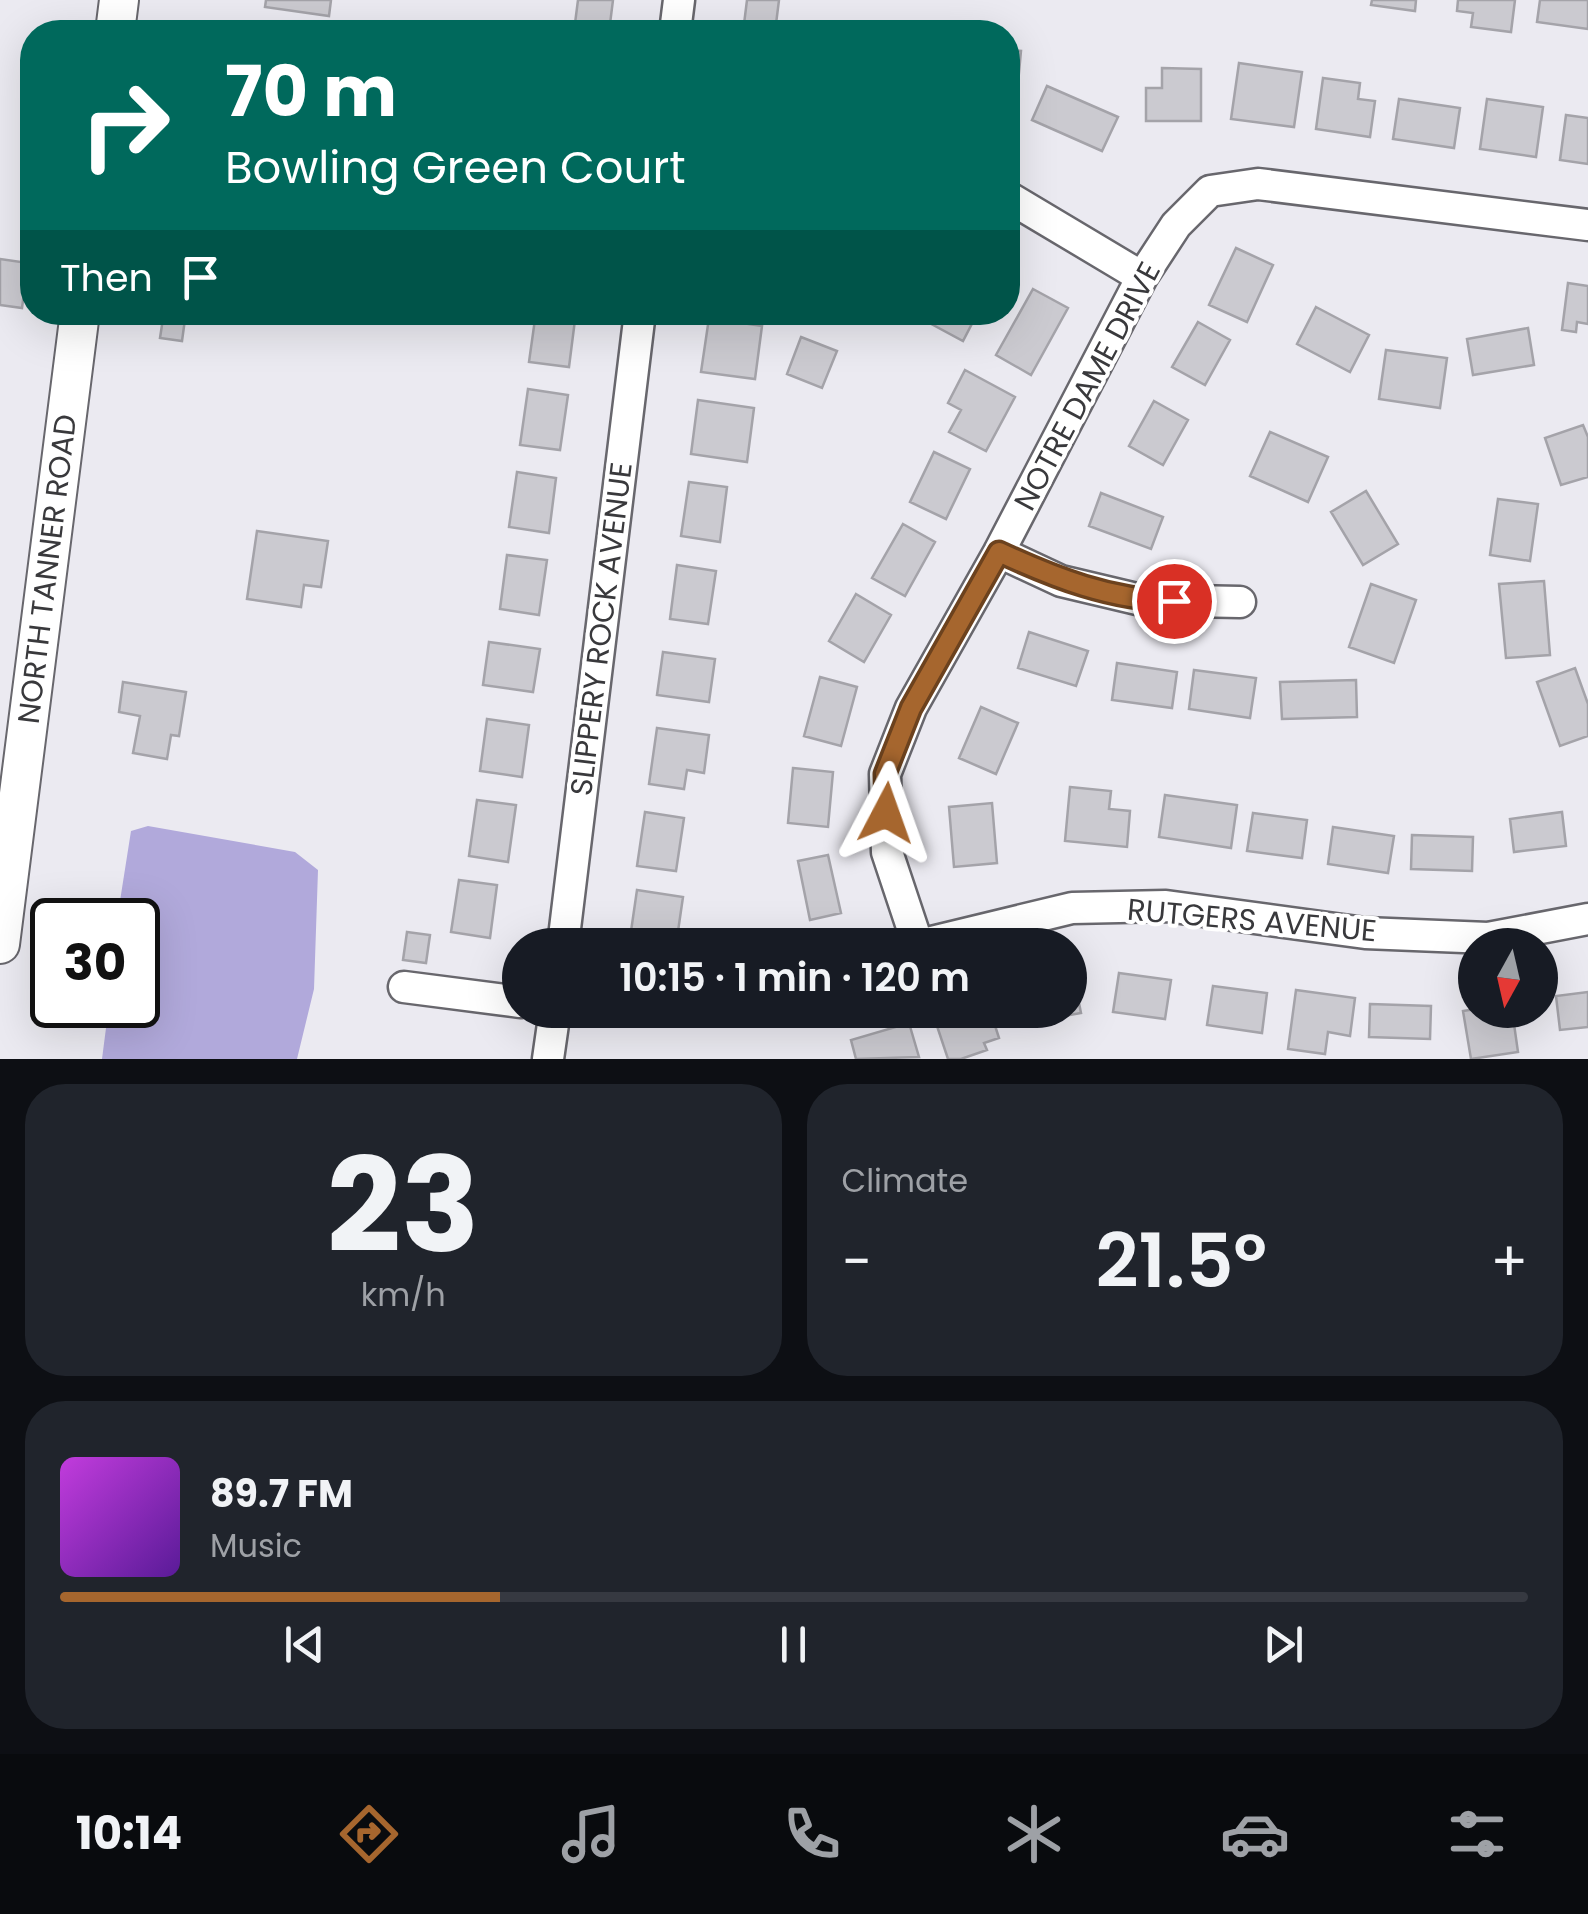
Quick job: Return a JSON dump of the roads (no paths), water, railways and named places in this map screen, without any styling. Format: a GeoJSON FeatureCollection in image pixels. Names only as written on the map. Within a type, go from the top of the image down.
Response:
{"type":"FeatureCollection","features":[{"type":"Feature","properties":{"kind":"main road","name":"NORTH TANNER ROAD"},"geometry":{"type":"LineString","coordinates":[[0,944],[78,325]]}},
{"type":"Feature","properties":{"kind":"street","name":"NOTRE DAME DRIVE"},"geometry":{"type":"LineString","coordinates":[[912,928],[886,852],[885,774],[911,708],[999,552],[1142,276],[1176,225],[1210,191],[1258,184],[1588,225]]}},
{"type":"Feature","properties":{"kind":"street"},"geometry":{"type":"LineString","coordinates":[[1020,204],[1142,276]]}},
{"type":"Feature","properties":{"kind":"street","name":"SLIPPERY ROCK AVENUE"},"geometry":{"type":"LineString","coordinates":[[564,928],[638,325]]}},
{"type":"Feature","properties":{"kind":"street"},"geometry":{"type":"LineString","coordinates":[[999,552],[1061,581],[1141,600],[1240,602]]}},
{"type":"Feature","properties":{"kind":"street","name":"RUTGERS AVENUE"},"geometry":{"type":"LineString","coordinates":[[989,928],[1072,908],[1166,906],[1366,933],[1488,938],[1588,920]]}},
{"type":"Feature","properties":{"kind":"street"},"geometry":{"type":"LineString","coordinates":[[404,987],[502,1000]]}},
{"type":"Feature","properties":{"kind":"street"},"geometry":{"type":"LineString","coordinates":[[548,1059],[552,1028]]}}]}
